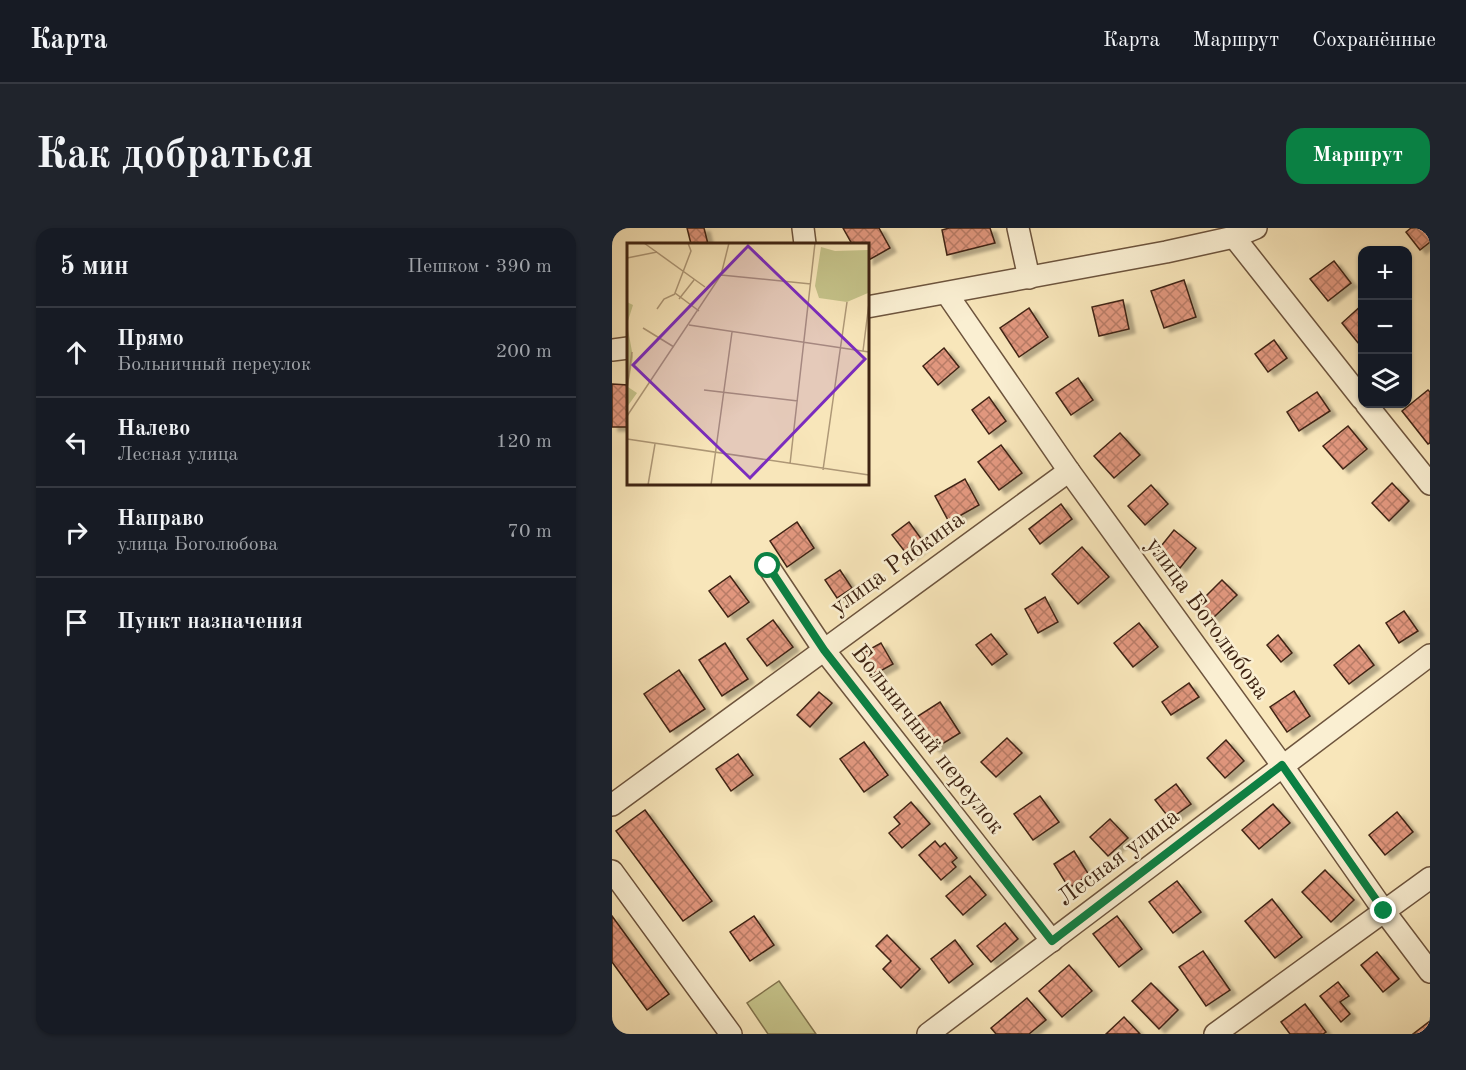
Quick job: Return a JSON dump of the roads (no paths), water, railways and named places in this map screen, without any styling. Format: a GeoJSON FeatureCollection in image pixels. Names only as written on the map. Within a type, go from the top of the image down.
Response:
{"type":"FeatureCollection","features":[{"type":"Feature","properties":{"kind":"street"},"geometry":{"type":"LineString","coordinates":[[803,228],[805,243]]}},
{"type":"Feature","properties":{"kind":"street"},"geometry":{"type":"LineString","coordinates":[[1018,228],[1029,278]]}},
{"type":"Feature","properties":{"kind":"street"},"geometry":{"type":"LineString","coordinates":[[868,308],[1234,237],[1256,228]]}},
{"type":"Feature","properties":{"kind":"street"},"geometry":{"type":"LineString","coordinates":[[1234,237],[1358,394]]}},
{"type":"Feature","properties":{"kind":"street","name":"улица Боголюбова"},"geometry":{"type":"LineString","coordinates":[[947,294],[1069,471],[1430,972]]}},
{"type":"Feature","properties":{"kind":"street"},"geometry":{"type":"LineString","coordinates":[[612,350],[627,348]]}},
{"type":"Feature","properties":{"kind":"street"},"geometry":{"type":"LineString","coordinates":[[1369,408],[1430,484]]}},
{"type":"Feature","properties":{"kind":"street","name":"улица Рябкина"},"geometry":{"type":"LineString","coordinates":[[612,805],[1069,471]]}},
{"type":"Feature","properties":{"kind":"street","name":"Больничный переулок"},"geometry":{"type":"LineString","coordinates":[[768,566],[824,650],[1052,941]]}},
{"type":"Feature","properties":{"kind":"street","name":"Лесная улица"},"geometry":{"type":"LineString","coordinates":[[928,1034],[1430,655]]}},
{"type":"Feature","properties":{"kind":"street"},"geometry":{"type":"LineString","coordinates":[[612,871],[731,1034]]}},
{"type":"Feature","properties":{"kind":"street"},"geometry":{"type":"LineString","coordinates":[[1215,1034],[1430,878]]}}]}
